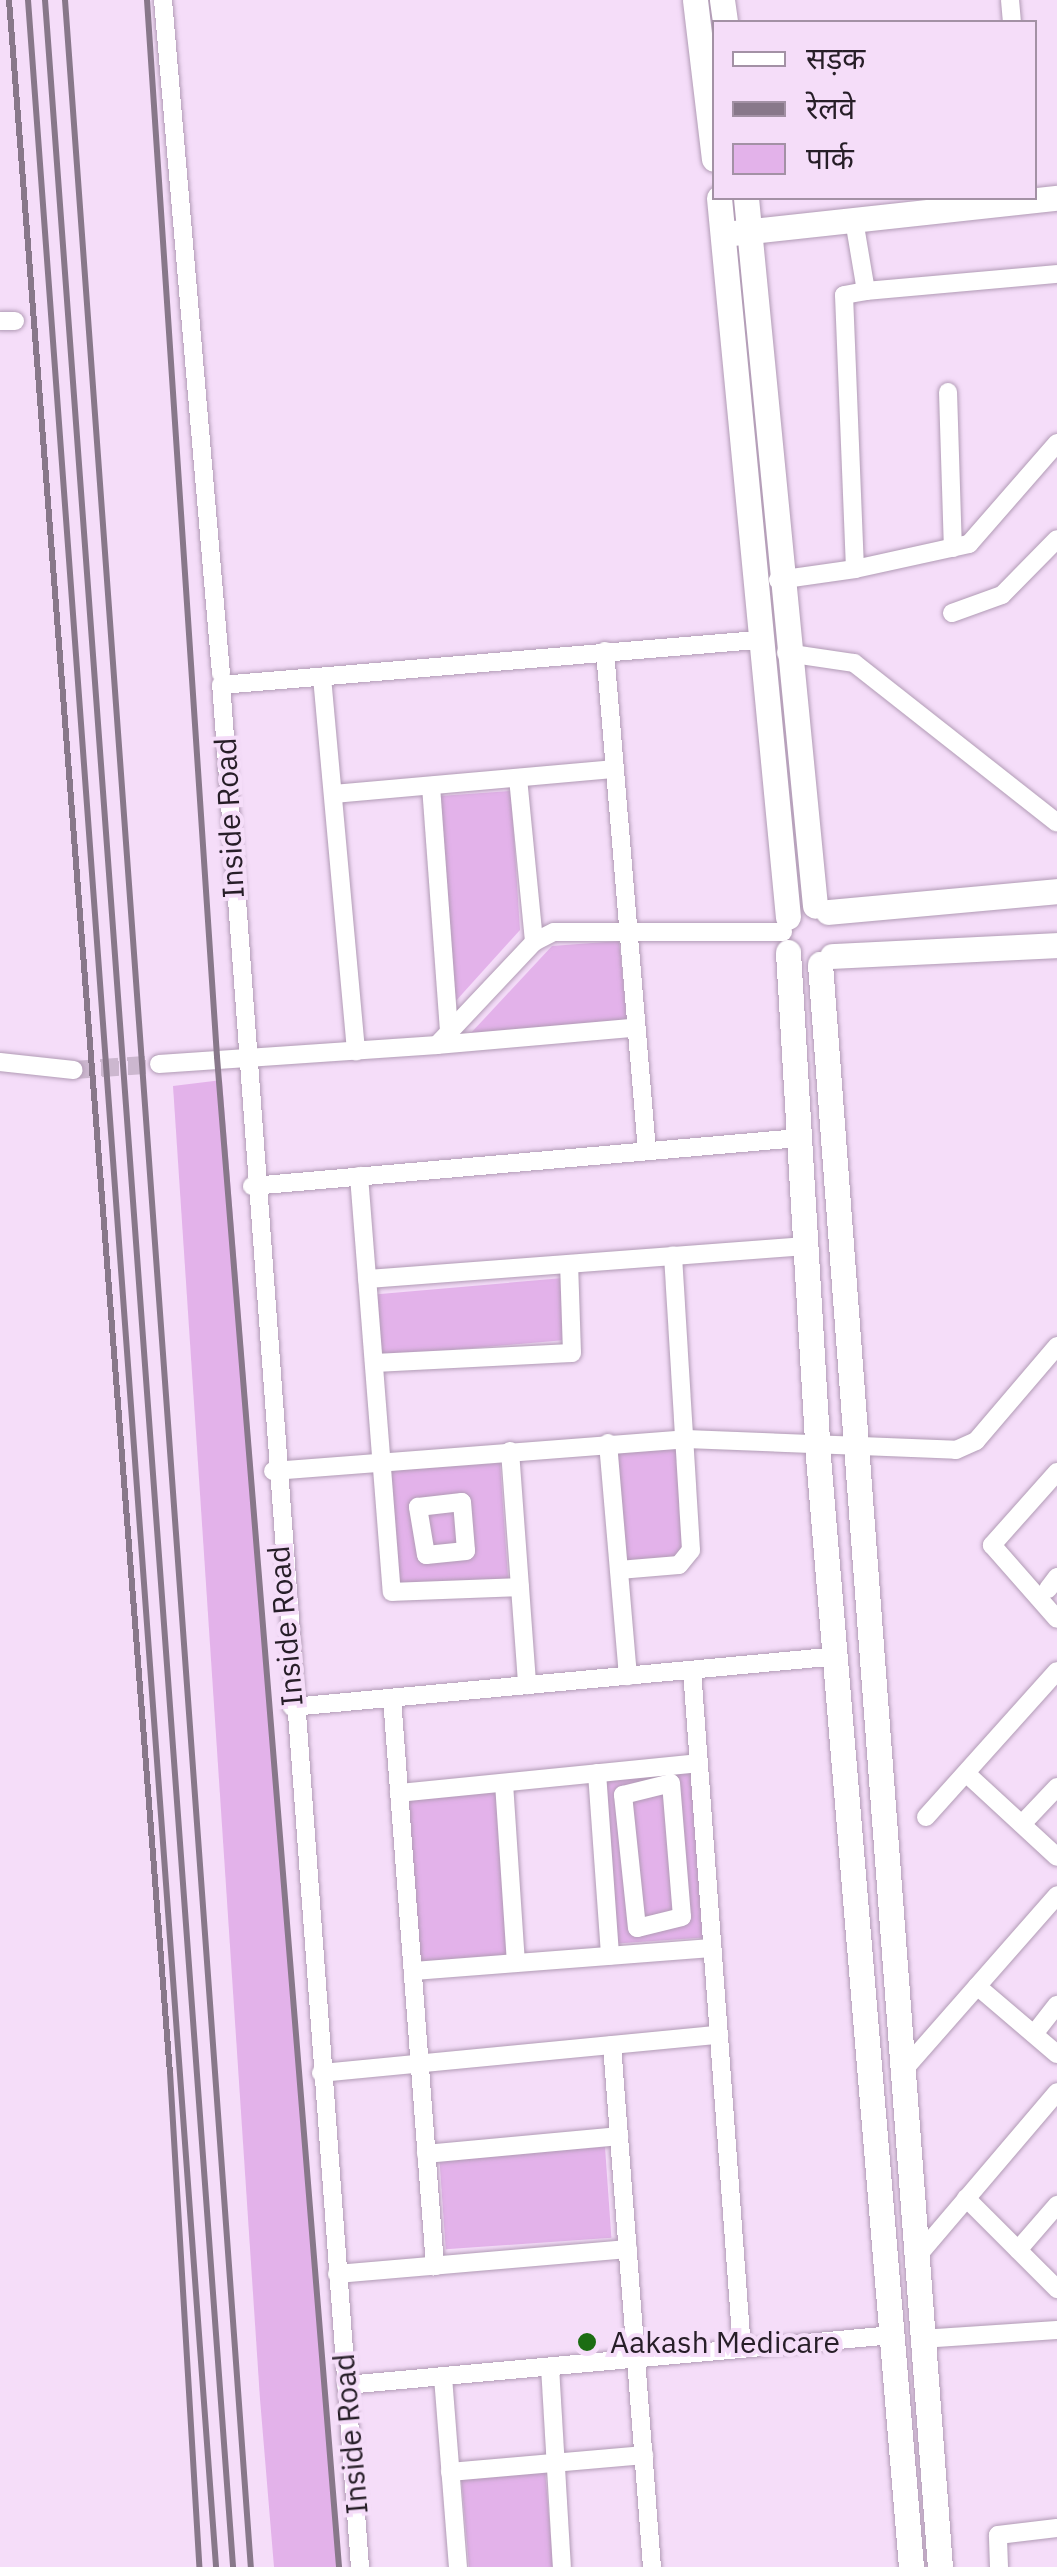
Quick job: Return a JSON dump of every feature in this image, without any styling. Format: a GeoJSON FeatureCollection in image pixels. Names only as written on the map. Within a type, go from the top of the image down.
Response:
{"type":"FeatureCollection","features":[{"type":"Feature","properties":{"kind":"street","name":"Inside Road"},"geometry":{"type":"LineString","coordinates":[[163,0],[221,679],[252,1186],[360,2567]]}},
{"type":"Feature","properties":{"kind":"street"},"geometry":{"type":"LineString","coordinates":[[696,0],[712,141]]}},
{"type":"Feature","properties":{"kind":"street"},"geometry":{"type":"LineString","coordinates":[[719,200],[786,934],[818,1446],[835,1607],[911,2567]]}},
{"type":"Feature","properties":{"kind":"street"},"geometry":{"type":"LineString","coordinates":[[746,200],[786,653],[821,909],[840,930],[826,960],[850,1444],[940,2567]]}},
{"type":"Feature","properties":{"kind":"street"},"geometry":{"type":"LineString","coordinates":[[724,234],[1031,200]]}},
{"type":"Feature","properties":{"kind":"street"},"geometry":{"type":"LineString","coordinates":[[854,220],[866,291]]}},
{"type":"Feature","properties":{"kind":"street"},"geometry":{"type":"LineString","coordinates":[[855,569],[844,294],[1057,274]]}},
{"type":"Feature","properties":{"kind":"street"},"geometry":{"type":"LineString","coordinates":[[948,392],[952,548]]}},
{"type":"Feature","properties":{"kind":"street"},"geometry":{"type":"LineString","coordinates":[[778,580],[855,569],[973,541],[1057,443]]}},
{"type":"Feature","properties":{"kind":"street"},"geometry":{"type":"LineString","coordinates":[[952,613],[1002,595],[1057,539]]}},
{"type":"Feature","properties":{"kind":"street"},"geometry":{"type":"LineString","coordinates":[[221,679],[322,677],[758,640]]}},
{"type":"Feature","properties":{"kind":"street"},"geometry":{"type":"LineString","coordinates":[[605,651],[633,1028],[647,1151]]}},
{"type":"Feature","properties":{"kind":"street"},"geometry":{"type":"LineString","coordinates":[[786,653],[854,663],[1057,823]]}},
{"type":"Feature","properties":{"kind":"street"},"geometry":{"type":"LineString","coordinates":[[322,677],[356,1051]]}},
{"type":"Feature","properties":{"kind":"street"},"geometry":{"type":"LineString","coordinates":[[334,794],[615,770]]}},
{"type":"Feature","properties":{"kind":"street"},"geometry":{"type":"LineString","coordinates":[[518,778],[534,942]]}},
{"type":"Feature","properties":{"kind":"street"},"geometry":{"type":"LineString","coordinates":[[431,786],[443,1039]]}},
{"type":"Feature","properties":{"kind":"street"},"geometry":{"type":"LineString","coordinates":[[786,934],[821,909],[1057,891]]}},
{"type":"Feature","properties":{"kind":"street"},"geometry":{"type":"LineString","coordinates":[[443,1039],[534,942],[626,930],[786,934],[826,960],[1057,945]]}},
{"type":"Feature","properties":{"kind":"street"},"geometry":{"type":"LineString","coordinates":[[159,1064],[356,1051],[443,1039],[633,1028]]}},
{"type":"Feature","properties":{"kind":"street"},"geometry":{"type":"LineString","coordinates":[[0,1062],[74,1070]]}},
{"type":"Feature","properties":{"kind":"street"},"geometry":{"type":"LineString","coordinates":[[252,1186],[798,1138]]}},
{"type":"Feature","properties":{"kind":"street"},"geometry":{"type":"LineString","coordinates":[[359,1176],[392,1592],[520,1586]]}},
{"type":"Feature","properties":{"kind":"street"},"geometry":{"type":"LineString","coordinates":[[367,1279],[806,1246]]}},
{"type":"Feature","properties":{"kind":"street"},"geometry":{"type":"LineString","coordinates":[[619,1570],[687,1559],[686,1439],[673,1256]]}},
{"type":"Feature","properties":{"kind":"street"},"geometry":{"type":"LineString","coordinates":[[374,1363],[572,1352],[569,1264]]}},
{"type":"Feature","properties":{"kind":"street"},"geometry":{"type":"LineString","coordinates":[[273,1471],[686,1439],[818,1446],[966,1446],[1057,1346]]}},
{"type":"Feature","properties":{"kind":"street"},"geometry":{"type":"LineString","coordinates":[[608,1443],[628,1676]]}},
{"type":"Feature","properties":{"kind":"street"},"geometry":{"type":"LineString","coordinates":[[510,1451],[526,1685]]}},
{"type":"Feature","properties":{"kind":"street"},"geometry":{"type":"LineString","coordinates":[[1057,1472],[992,1545],[1057,1619]]}},
{"type":"Feature","properties":{"kind":"street"},"geometry":{"type":"LineString","coordinates":[[835,1607],[862,1604]]}},
{"type":"Feature","properties":{"kind":"street"},"geometry":{"type":"LineString","coordinates":[[292,1707],[839,1656]]}},
{"type":"Feature","properties":{"kind":"street"},"geometry":{"type":"LineString","coordinates":[[692,1670],[742,2349]]}},
{"type":"Feature","properties":{"kind":"street"},"geometry":{"type":"LineString","coordinates":[[926,1817],[1057,1670]]}},
{"type":"Feature","properties":{"kind":"street"},"geometry":{"type":"LineString","coordinates":[[392,1698],[435,2266]]}},
{"type":"Feature","properties":{"kind":"street"},"geometry":{"type":"LineString","coordinates":[[399,1793],[698,1762]]}},
{"type":"Feature","properties":{"kind":"street"},"geometry":{"type":"LineString","coordinates":[[597,1773],[610,1956]]}},
{"type":"Feature","properties":{"kind":"street"},"geometry":{"type":"LineString","coordinates":[[967,1774],[1057,1857]]}},
{"type":"Feature","properties":{"kind":"street"},"geometry":{"type":"LineString","coordinates":[[504,1782],[516,1963]]}},
{"type":"Feature","properties":{"kind":"street"},"geometry":{"type":"LineString","coordinates":[[671,1784],[682,1918],[638,1928],[624,1796],[671,1784]]}},
{"type":"Feature","properties":{"kind":"street"},"geometry":{"type":"LineString","coordinates":[[1022,1824],[1057,1787]]}},
{"type":"Feature","properties":{"kind":"street"},"geometry":{"type":"LineString","coordinates":[[900,2074],[1057,1895]]}},
{"type":"Feature","properties":{"kind":"street"},"geometry":{"type":"LineString","coordinates":[[412,1971],[712,1948]]}},
{"type":"Feature","properties":{"kind":"street"},"geometry":{"type":"LineString","coordinates":[[977,1986],[1057,2054]]}},
{"type":"Feature","properties":{"kind":"street"},"geometry":{"type":"LineString","coordinates":[[1034,2034],[1057,2005]]}},
{"type":"Feature","properties":{"kind":"street"},"geometry":{"type":"LineString","coordinates":[[321,2072],[719,2034]]}},
{"type":"Feature","properties":{"kind":"street"},"geometry":{"type":"LineString","coordinates":[[612,2045],[652,2567]]}},
{"type":"Feature","properties":{"kind":"street"},"geometry":{"type":"LineString","coordinates":[[915,2259],[1057,2092]]}},
{"type":"Feature","properties":{"kind":"street"},"geometry":{"type":"LineString","coordinates":[[426,2154],[619,2136]]}},
{"type":"Feature","properties":{"kind":"street"},"geometry":{"type":"LineString","coordinates":[[966,2198],[1057,2288]]}},
{"type":"Feature","properties":{"kind":"street"},"geometry":{"type":"LineString","coordinates":[[1018,2250],[1057,2205]]}},
{"type":"Feature","properties":{"kind":"street"},"geometry":{"type":"LineString","coordinates":[[337,2274],[628,2249]]}},
{"type":"Feature","properties":{"kind":"street"},"geometry":{"type":"LineString","coordinates":[[890,2302],[918,2298]]}},
{"type":"Feature","properties":{"kind":"street"},"geometry":{"type":"LineString","coordinates":[[921,2339],[1057,2330]]}},
{"type":"Feature","properties":{"kind":"street"},"geometry":{"type":"LineString","coordinates":[[346,2386],[893,2335]]}},
{"type":"Feature","properties":{"kind":"street"},"geometry":{"type":"LineString","coordinates":[[550,2366],[562,2567]]}},
{"type":"Feature","properties":{"kind":"street"},"geometry":{"type":"LineString","coordinates":[[443,2377],[458,2567]]}},
{"type":"Feature","properties":{"kind":"street"},"geometry":{"type":"LineString","coordinates":[[450,2472],[644,2455]]}},
{"type":"Feature","properties":{"kind":"street"},"geometry":{"type":"LineString","coordinates":[[906,2507],[935,2506]]}},
{"type":"Feature","properties":{"kind":"street"},"geometry":{"type":"LineString","coordinates":[[999,2567],[998,2535],[1057,2528]]}},
{"type":"Feature","properties":{"kind":"green space"},"geometry":{"type":"Polygon","coordinates":[[[511,791],[520,930],[454,1003],[440,796],[511,791]]]}},
{"type":"Feature","properties":{"kind":"green space"},"geometry":{"type":"Polygon","coordinates":[[[619,941],[627,1020],[470,1034],[552,946],[619,941]]]}},
{"type":"Feature","properties":{"kind":"green space"},"geometry":{"type":"Polygon","coordinates":[[[222,1080],[340,2567],[274,2567],[260,2399],[173,1086],[222,1080]]]}},
{"type":"Feature","properties":{"kind":"green space"},"geometry":{"type":"Polygon","coordinates":[[[563,1278],[568,1340],[377,1356],[372,1295],[563,1278]]]}},
{"type":"Feature","properties":{"kind":"green space"},"geometry":{"type":"Polygon","coordinates":[[[682,1446],[690,1556],[625,1560],[617,1451],[682,1446]]]}},
{"type":"Feature","properties":{"kind":"green space"},"geometry":{"type":"Polygon","coordinates":[[[500,1463],[508,1579],[396,1587],[388,1471],[500,1463]]]}},
{"type":"Feature","properties":{"kind":"green space"},"geometry":{"type":"Polygon","coordinates":[[[692,1772],[704,1938],[618,1944],[606,1778],[692,1772]]]}},
{"type":"Feature","properties":{"kind":"green space"},"geometry":{"type":"Polygon","coordinates":[[[496,1792],[507,1956],[420,1962],[408,1798],[496,1792]]]}},
{"type":"Feature","properties":{"kind":"green space"},"geometry":{"type":"Polygon","coordinates":[[[605,2147],[611,2238],[446,2249],[439,2159],[605,2147]]]}},
{"type":"Feature","properties":{"kind":"green space"},"geometry":{"type":"Polygon","coordinates":[[[545,2471],[553,2567],[469,2567],[461,2478],[545,2471]]]}},
{"type":"Feature","properties":{"kind":"tunnel"},"geometry":{"type":"LineString","coordinates":[[74,1070],[159,1064]]}},
{"type":"Feature","properties":{"kind":"railway"},"geometry":{"type":"LineString","coordinates":[[9,0],[170,2072],[199,2567]]}},
{"type":"Feature","properties":{"kind":"railway"},"geometry":{"type":"LineString","coordinates":[[28,0],[216,2567]]}},
{"type":"Feature","properties":{"kind":"railway"},"geometry":{"type":"LineString","coordinates":[[45,0],[233,2567]]}},
{"type":"Feature","properties":{"kind":"railway"},"geometry":{"type":"LineString","coordinates":[[65,0],[251,2567]]}},
{"type":"Feature","properties":{"kind":"railway"},"geometry":{"type":"LineString","coordinates":[[147,0],[217,1057],[339,2567]]}},
{"type":"Feature","properties":{"kind":"place","name":"Aakash Medicare"},"geometry":{"type":"Point","coordinates":[587,2342]}}]}
